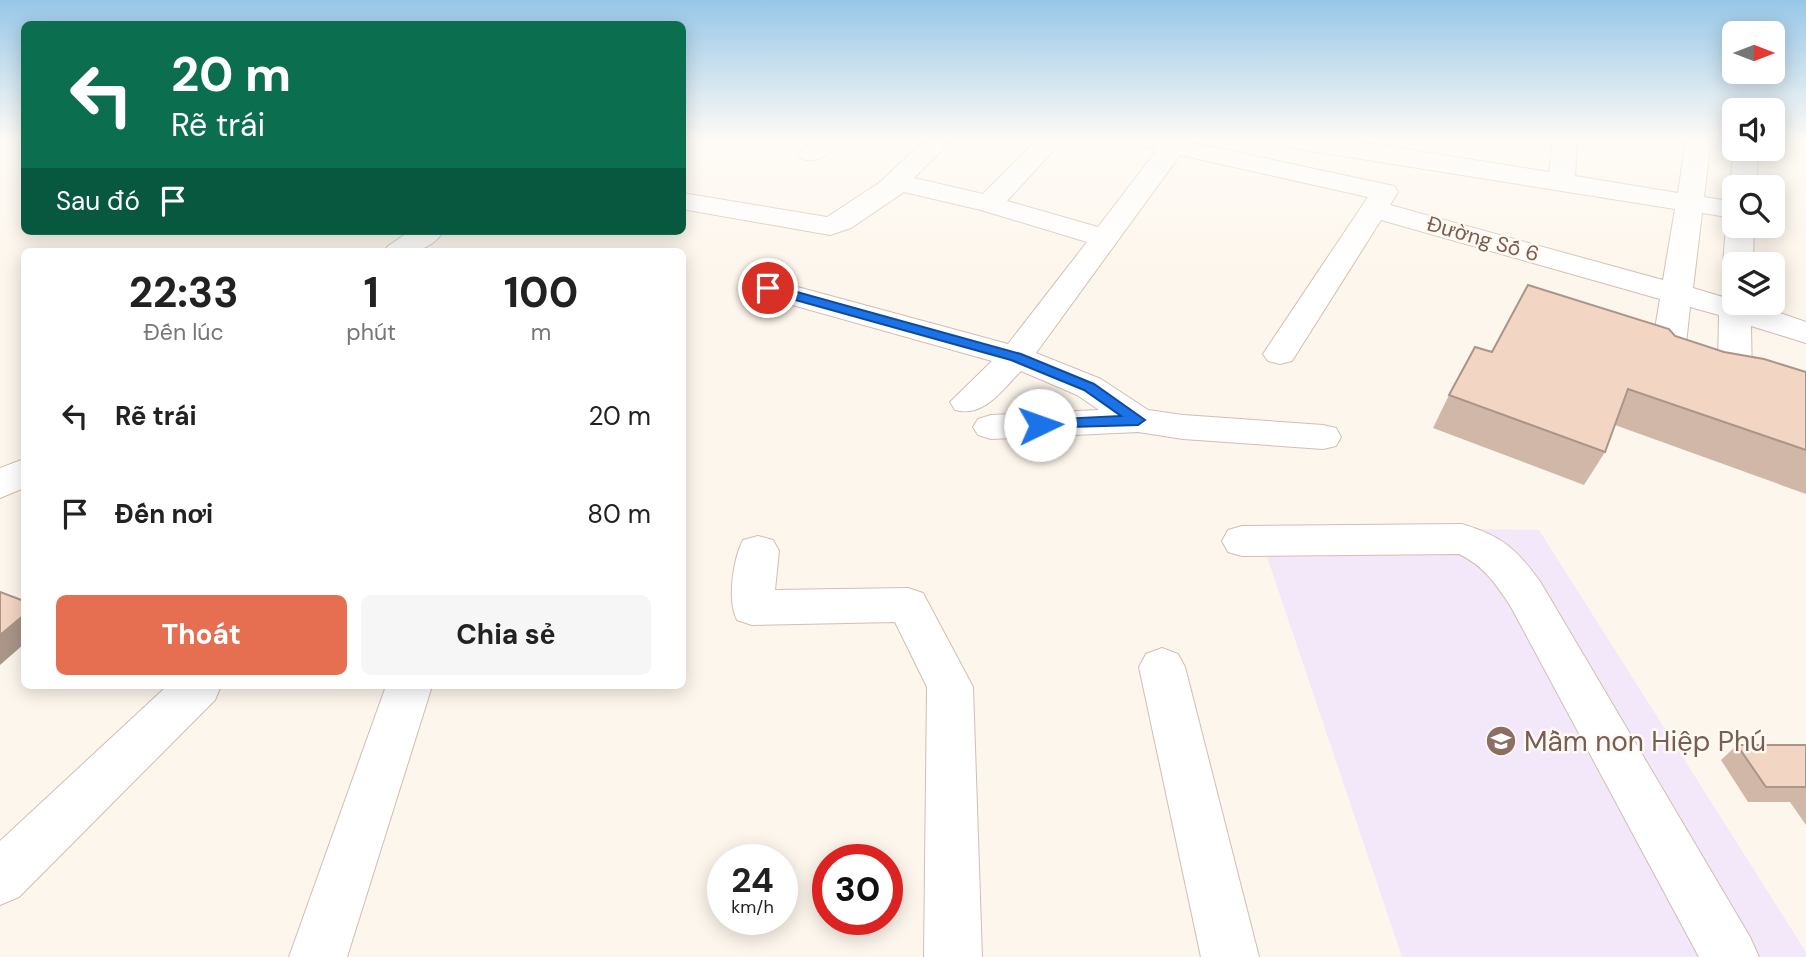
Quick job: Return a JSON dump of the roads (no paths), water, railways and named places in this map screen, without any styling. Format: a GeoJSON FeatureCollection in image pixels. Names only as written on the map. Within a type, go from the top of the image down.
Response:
{"type":"FeatureCollection","features":[{"type":"Feature","properties":{"kind":"street"},"geometry":{"type":"LineString","coordinates":[[686,202],[830,226],[848,220],[891,186],[899,185]]}},
{"type":"Feature","properties":{"kind":"street"},"geometry":{"type":"LineString","coordinates":[[906,185],[989,204],[1105,238]]}},
{"type":"Feature","properties":{"kind":"street"},"geometry":{"type":"LineString","coordinates":[[989,204],[1008,185]]}},
{"type":"Feature","properties":{"kind":"street"},"geometry":{"type":"LineString","coordinates":[[1144,185],[1016,357],[980,415],[1138,420],[1183,428],[1323,437]]}},
{"type":"Feature","properties":{"kind":"street","name":"Đường Số 6"},"geometry":{"type":"LineString","coordinates":[[1322,185],[1679,294],[1722,303]]}},
{"type":"Feature","properties":{"kind":"street"},"geometry":{"type":"LineString","coordinates":[[1280,354],[1389,185]]}},
{"type":"Feature","properties":{"kind":"street"},"geometry":{"type":"LineString","coordinates":[[1581,185],[1722,209]]}},
{"type":"Feature","properties":{"kind":"street"},"geometry":{"type":"LineString","coordinates":[[1692,185],[1679,294],[1667,359],[1735,380],[1735,315]]}},
{"type":"Feature","properties":{"kind":"street"},"geometry":{"type":"LineString","coordinates":[[404,248],[424,235]]}},
{"type":"Feature","properties":{"kind":"street"},"geometry":{"type":"LineString","coordinates":[[768,288],[1016,357],[1089,387],[1138,420]]}},
{"type":"Feature","properties":{"kind":"street","name":"Đường Số 6"},"geometry":{"type":"LineString","coordinates":[[1759,315],[1806,333]]}},
{"type":"Feature","properties":{"kind":"street"},"geometry":{"type":"LineString","coordinates":[[0,484],[21,474]]}},
{"type":"Feature","properties":{"kind":"street"},"geometry":{"type":"LineString","coordinates":[[1242,541],[1462,539],[1488,548],[1509,570],[1526,595],[1730,957]]}},
{"type":"Feature","properties":{"kind":"street"},"geometry":{"type":"LineString","coordinates":[[758,551],[752,608],[908,605],[950,687],[953,957]]}},
{"type":"Feature","properties":{"kind":"street"},"geometry":{"type":"LineString","coordinates":[[1162,667],[1230,957]]}},
{"type":"Feature","properties":{"kind":"street"},"geometry":{"type":"LineString","coordinates":[[0,878],[195,689]]}},
{"type":"Feature","properties":{"kind":"street"},"geometry":{"type":"LineString","coordinates":[[318,957],[408,689]]}},
{"type":"Feature","properties":{"kind":"place","name":"Mầm non Hiệp Phú"},"geometry":{"type":"Point","coordinates":[1501,741]}}]}
